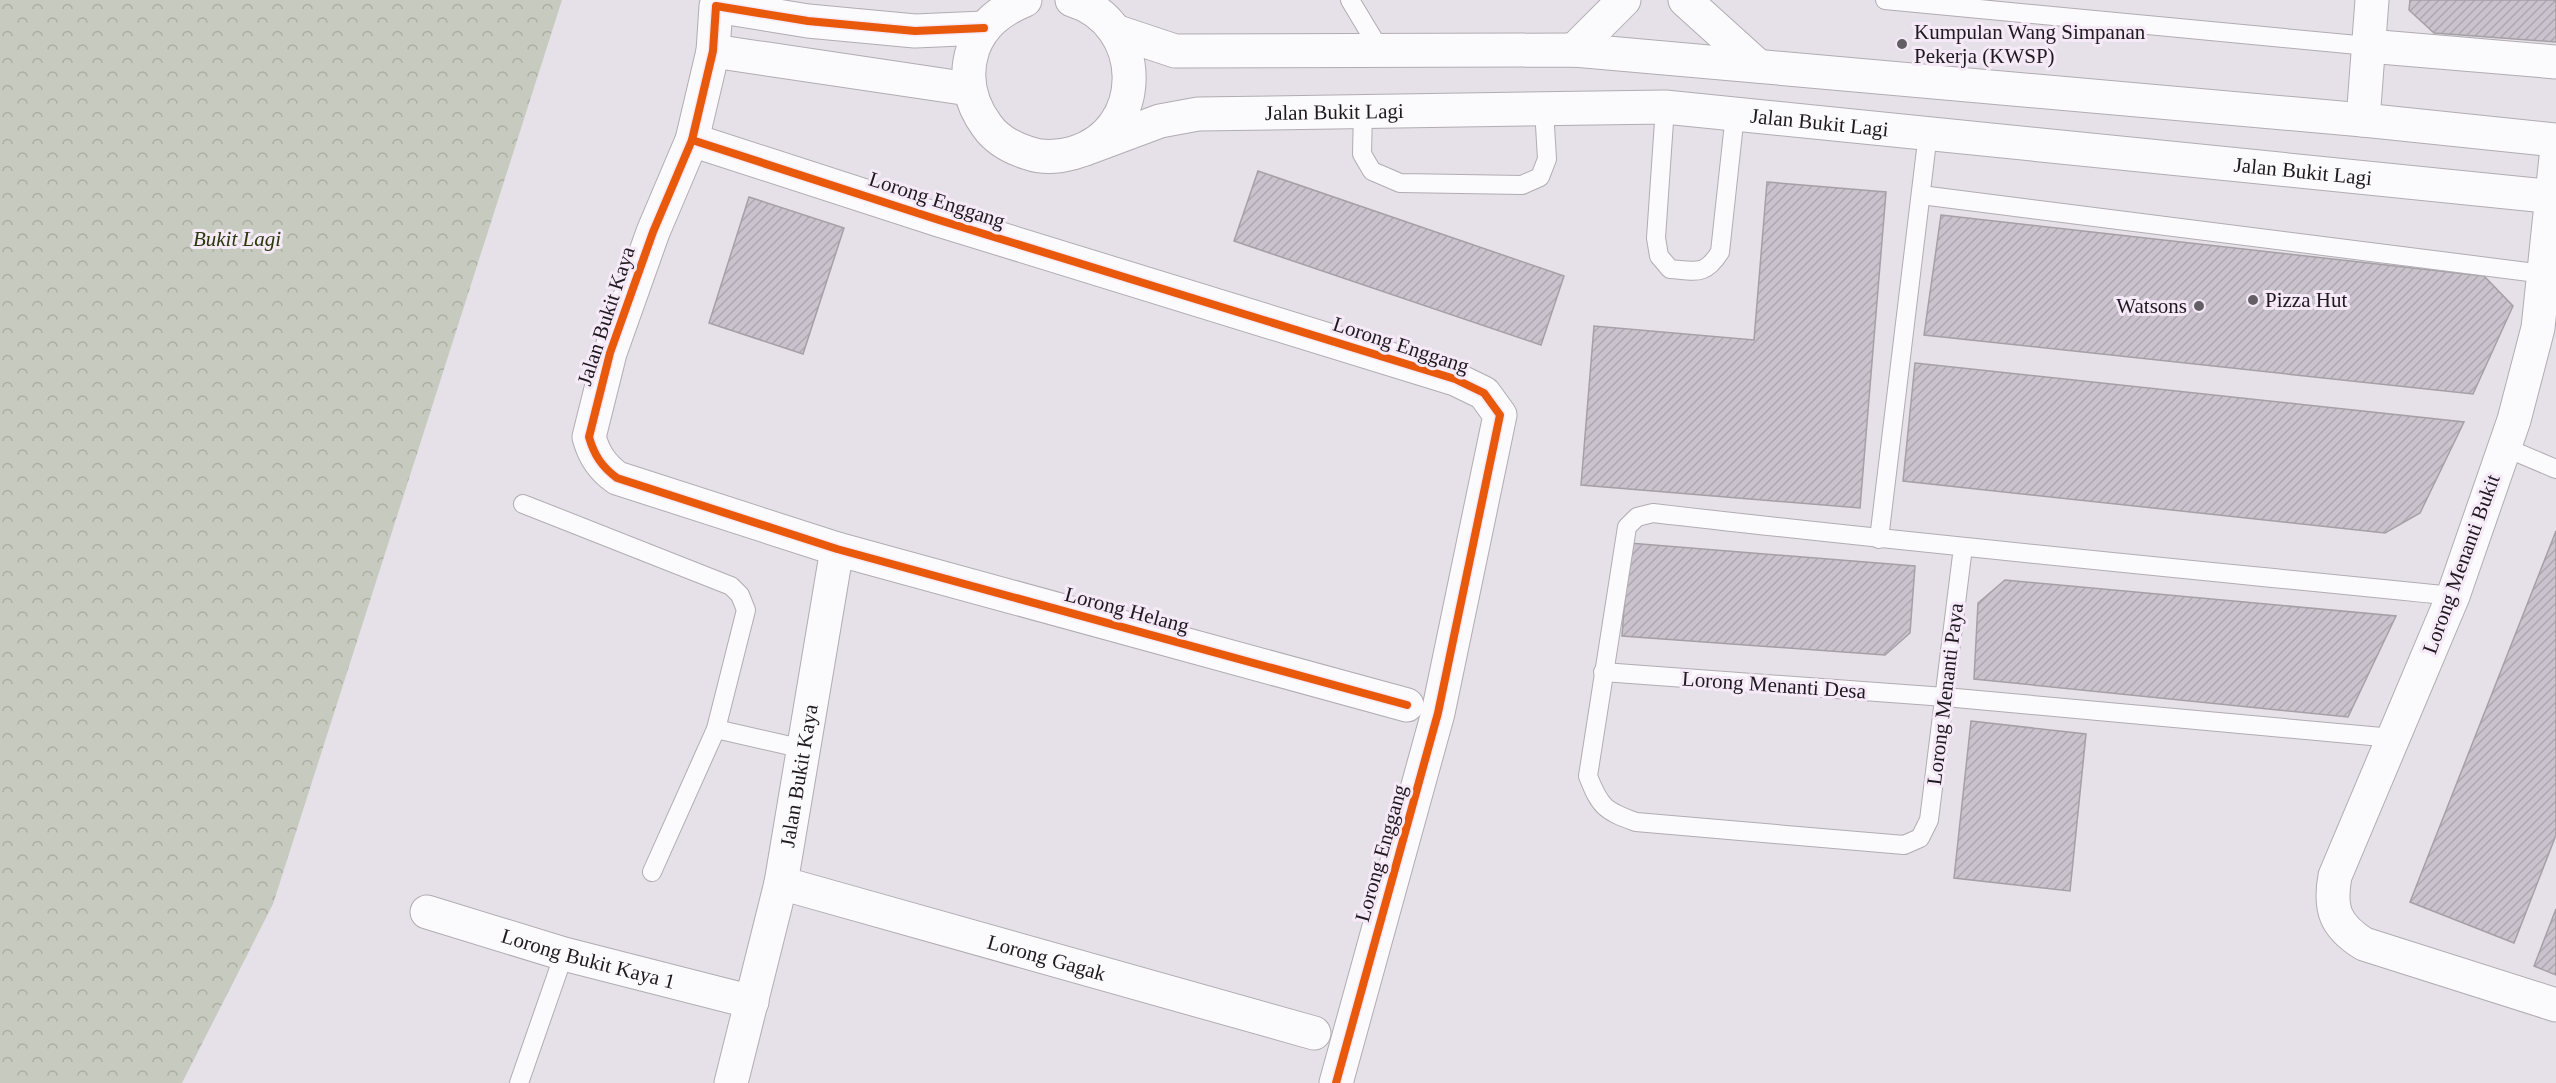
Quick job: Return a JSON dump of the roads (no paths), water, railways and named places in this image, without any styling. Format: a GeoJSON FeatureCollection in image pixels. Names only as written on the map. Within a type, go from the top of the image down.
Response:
{"type":"FeatureCollection","features":[{"type":"Feature","properties":{"kind":"street"},"geometry":{"type":"LineString","coordinates":[[1072,0],[1086,4],[1175,51],[1574,50],[2363,120],[2556,141]]}},
{"type":"Feature","properties":{"kind":"street"},"geometry":{"type":"LineString","coordinates":[[1574,50],[1624,0]]}},
{"type":"Feature","properties":{"kind":"street"},"geometry":{"type":"LineString","coordinates":[[1685,0],[1758,66]]}},
{"type":"Feature","properties":{"kind":"street"},"geometry":{"type":"LineString","coordinates":[[2363,120],[2372,0]]}},
{"type":"Feature","properties":{"kind":"street"},"geometry":{"type":"LineString","coordinates":[[716,3],[808,21],[915,31],[1007,9]]}},
{"type":"Feature","properties":{"kind":"street","name":"Jalan Bukit Kaya"},"geometry":{"type":"LineString","coordinates":[[716,3],[713,51],[692,140],[653,232],[610,353],[589,437],[600,463],[617,478],[837,549],[781,883],[730,1083]]}},
{"type":"Feature","properties":{"kind":"street"},"geometry":{"type":"LineString","coordinates":[[713,51],[969,89],[970,57],[1007,9]]}},
{"type":"Feature","properties":{"kind":"street"},"geometry":{"type":"LineString","coordinates":[[1085,149],[1107,134],[1123,111],[1130,86],[1128,58],[1110,18]]}},
{"type":"Feature","properties":{"kind":"street"},"geometry":{"type":"LineString","coordinates":[[2368,46],[2556,62]]}},
{"type":"Feature","properties":{"kind":"street","name":"Jalan Bukit Lagi"},"geometry":{"type":"LineString","coordinates":[[969,89],[978,113],[992,133],[1012,147],[1036,156],[1061,156],[1160,121],[1198,114],[1665,107],[2553,196]]}},
{"type":"Feature","properties":{"kind":"street","name":"Lorong Enggang"},"geometry":{"type":"LineString","coordinates":[[692,140],[939,220],[1455,379],[1484,393],[1500,415],[1438,713],[1336,1083]]}},
{"type":"Feature","properties":{"kind":"street","name":"Lorong Menanti Bukit"},"geometry":{"type":"LineString","coordinates":[[2556,158],[2538,328],[2514,420],[2453,596],[2335,876],[2331,896],[2337,920],[2348,934],[2364,944],[2556,1005]]}},
{"type":"Feature","properties":{"kind":"street","name":"Lorong Helang"},"geometry":{"type":"LineString","coordinates":[[837,549],[1407,705]]}},
{"type":"Feature","properties":{"kind":"street","name":"Lorong Gagak"},"geometry":{"type":"LineString","coordinates":[[781,883],[1314,1032]]}},
{"type":"Feature","properties":{"kind":"street","name":"Lorong Bukit Kaya 1"},"geometry":{"type":"LineString","coordinates":[[427,912],[564,954],[752,1002]]}},
{"type":"Feature","properties":{"kind":"lane"},"geometry":{"type":"LineString","coordinates":[[1350,0],[1380,50]]}},
{"type":"Feature","properties":{"kind":"lane"},"geometry":{"type":"LineString","coordinates":[[1885,0],[2368,46]]}},
{"type":"Feature","properties":{"kind":"lane"},"geometry":{"type":"LineString","coordinates":[[1665,107],[1656,238],[1659,256],[1670,269],[1701,272],[1711,266],[1720,252],[1735,114]]}},
{"type":"Feature","properties":{"kind":"lane"},"geometry":{"type":"LineString","coordinates":[[1364,111],[1362,154],[1372,171],[1400,183],[1522,185],[1540,177],[1547,159],[1544,109]]}},
{"type":"Feature","properties":{"kind":"lane"},"geometry":{"type":"LineString","coordinates":[[1879,539],[1928,133]]}},
{"type":"Feature","properties":{"kind":"lane"},"geometry":{"type":"LineString","coordinates":[[1921,195],[2544,274]]}},
{"type":"Feature","properties":{"kind":"lane"},"geometry":{"type":"LineString","coordinates":[[2504,447],[2556,469]]}},
{"type":"Feature","properties":{"kind":"lane"},"geometry":{"type":"LineString","coordinates":[[523,504],[731,586],[740,595],[746,610],[716,729],[652,872]]}},
{"type":"Feature","properties":{"kind":"lane"},"geometry":{"type":"LineString","coordinates":[[1603,672],[1627,527],[1637,517],[1653,513],[1879,539],[2453,596]]}},
{"type":"Feature","properties":{"kind":"lane","name":"Lorong Menanti Paya"},"geometry":{"type":"LineString","coordinates":[[1603,672],[1588,776],[1596,795],[1610,812],[1636,822],[1904,845],[1920,838],[1929,820],[1963,547]]}},
{"type":"Feature","properties":{"kind":"lane","name":"Lorong Menanti Desa"},"geometry":{"type":"LineString","coordinates":[[1603,672],[1945,697],[2393,738]]}},
{"type":"Feature","properties":{"kind":"lane"},"geometry":{"type":"LineString","coordinates":[[716,729],[804,748]]}},
{"type":"Feature","properties":{"kind":"lane"},"geometry":{"type":"LineString","coordinates":[[519,1083],[564,954]]}},
{"type":"Feature","properties":{"kind":"place","name":"Kumpulan Wang Simpanan Pekerja (KWSP)"},"geometry":{"type":"Point","coordinates":[1902,44]}},
{"type":"Feature","properties":{"kind":"place","name":"Pizza Hut"},"geometry":{"type":"Point","coordinates":[2253,300]}},
{"type":"Feature","properties":{"kind":"place","name":"Watsons"},"geometry":{"type":"Point","coordinates":[2199,306]}},
{"type":"Feature","properties":{"kind":"park label","name":"Bukit Lagi"},"geometry":{"type":"Point","coordinates":[237,239]}}]}
